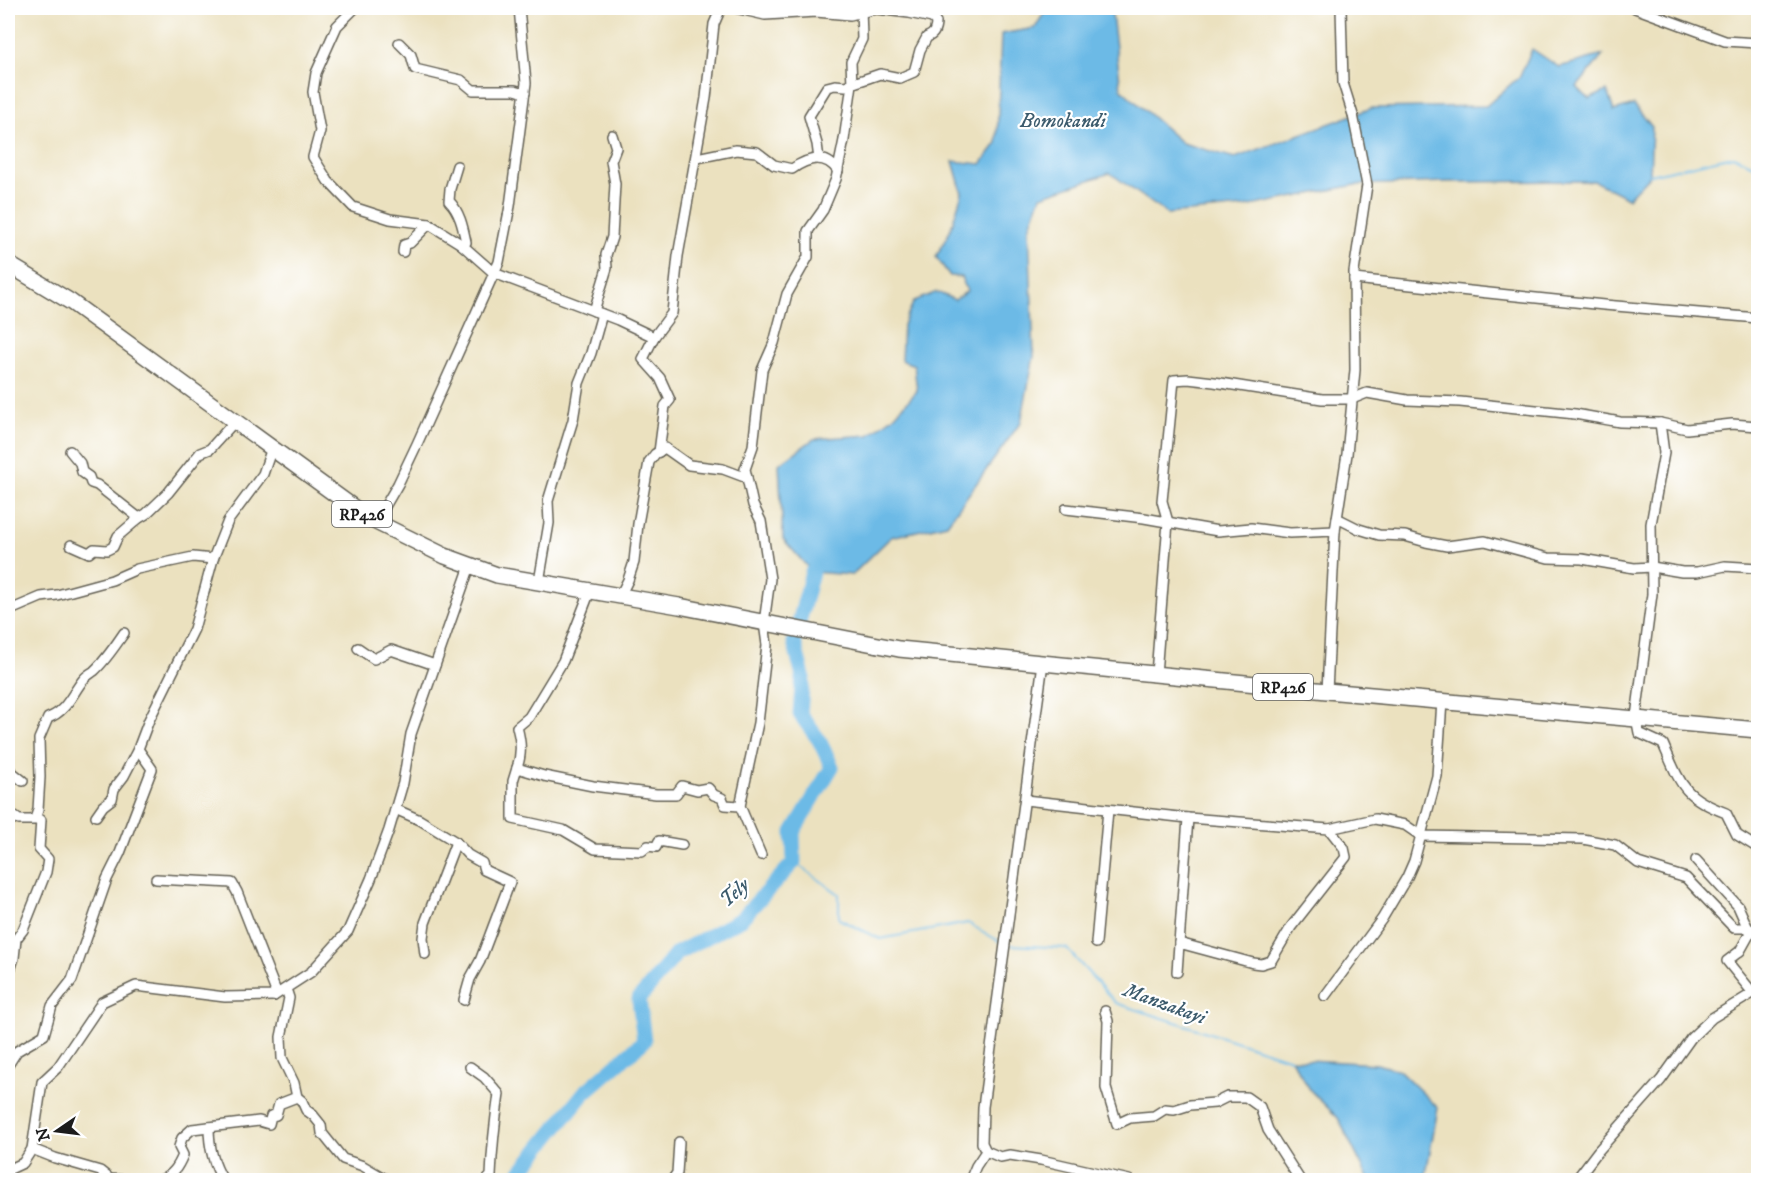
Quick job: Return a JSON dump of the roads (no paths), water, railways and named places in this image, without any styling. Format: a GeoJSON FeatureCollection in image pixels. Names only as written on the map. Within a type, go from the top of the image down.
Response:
{"type":"FeatureCollection","features":[{"type":"Feature","properties":{"kind":"main road","name":"RP426"},"geometry":{"type":"LineString","coordinates":[[8,264],[71,302],[376,522],[445,556],[497,575],[899,649],[1758,730]]}},
{"type":"Feature","properties":{"kind":"street"},"geometry":{"type":"LineString","coordinates":[[355,8],[337,26],[316,73],[313,92],[320,131],[313,157],[328,181],[353,207],[390,219],[429,224],[461,243],[494,273],[598,312],[654,337]]}},
{"type":"Feature","properties":{"kind":"street"},"geometry":{"type":"LineString","coordinates":[[376,522],[413,454],[499,262],[510,206],[526,83],[519,8]]}},
{"type":"Feature","properties":{"kind":"street"},"geometry":{"type":"LineString","coordinates":[[659,452],[665,406],[670,400],[660,378],[643,359],[654,337],[672,313],[678,256],[706,98],[714,24],[721,8]]}},
{"type":"Feature","properties":{"kind":"street"},"geometry":{"type":"LineString","coordinates":[[735,8],[765,15],[816,12],[850,15],[861,10],[876,9],[932,18],[936,22],[936,30],[932,36],[927,37],[920,50],[914,72],[900,78],[880,74],[852,84],[826,87],[809,116],[819,159]]}},
{"type":"Feature","properties":{"kind":"street"},"geometry":{"type":"LineString","coordinates":[[1327,691],[1335,531],[1347,454],[1355,370],[1354,279],[1366,185],[1353,115],[1343,83],[1341,8]]}},
{"type":"Feature","properties":{"kind":"street"},"geometry":{"type":"LineString","coordinates":[[1635,8],[1725,41],[1758,43]]}},
{"type":"Feature","properties":{"kind":"street"},"geometry":{"type":"LineString","coordinates":[[761,855],[740,806],[758,723],[771,624],[770,579],[761,521],[753,505],[745,469],[753,446],[762,370],[774,343],[787,294],[808,257],[808,231],[823,210],[838,171],[852,84],[851,62],[862,39],[861,10]]}},
{"type":"Feature","properties":{"kind":"street"},"geometry":{"type":"LineString","coordinates":[[399,44],[411,55],[415,69],[460,80],[473,90],[515,90],[525,93]]}},
{"type":"Feature","properties":{"kind":"street"},"geometry":{"type":"LineString","coordinates":[[472,80],[473,90]]}},
{"type":"Feature","properties":{"kind":"street"},"geometry":{"type":"LineString","coordinates":[[539,582],[549,523],[548,501],[573,420],[579,383],[591,353],[607,268],[606,255],[612,237],[615,184],[611,160],[616,147],[612,135]]}},
{"type":"Feature","properties":{"kind":"street"},"geometry":{"type":"LineString","coordinates":[[697,158],[736,150],[758,152],[774,165],[792,169],[802,162],[819,159],[832,163],[838,171]]}},
{"type":"Feature","properties":{"kind":"street"},"geometry":{"type":"LineString","coordinates":[[456,166],[448,195],[449,201],[456,208],[464,231],[466,242],[461,243]]}},
{"type":"Feature","properties":{"kind":"street"},"geometry":{"type":"LineString","coordinates":[[403,252],[404,245],[410,243],[429,224]]}},
{"type":"Feature","properties":{"kind":"street"},"geometry":{"type":"LineString","coordinates":[[1354,279],[1604,305],[1758,318]]}},
{"type":"Feature","properties":{"kind":"street"},"geometry":{"type":"LineString","coordinates":[[1156,674],[1168,522],[1162,501],[1174,380],[1214,382],[1322,399],[1352,399],[1366,393],[1407,400],[1460,402],[1575,414],[1620,422],[1660,423],[1687,429],[1732,424],[1758,426]]}},
{"type":"Feature","properties":{"kind":"street"},"geometry":{"type":"LineString","coordinates":[[71,546],[89,553],[99,548],[108,550],[118,536],[146,514],[168,492],[200,453],[210,449],[235,421]]}},
{"type":"Feature","properties":{"kind":"street"},"geometry":{"type":"LineString","coordinates":[[1660,423],[1664,453],[1651,524],[1652,594],[1636,717],[1639,733],[1663,744],[1674,770],[1688,793],[1704,805],[1726,813],[1737,835],[1758,848]]}},
{"type":"Feature","properties":{"kind":"street"},"geometry":{"type":"LineString","coordinates":[[96,816],[112,799],[114,789],[124,776],[138,749],[194,629],[213,559],[228,521],[263,474],[272,448]]}},
{"type":"Feature","properties":{"kind":"street"},"geometry":{"type":"LineString","coordinates":[[620,596],[634,562],[649,462],[659,452],[665,448],[689,465],[723,469],[747,478]]}},
{"type":"Feature","properties":{"kind":"street"},"geometry":{"type":"LineString","coordinates":[[70,451],[91,483],[97,485],[139,518]]}},
{"type":"Feature","properties":{"kind":"street"},"geometry":{"type":"LineString","coordinates":[[1066,509],[1218,531],[1251,528],[1290,532],[1335,531]]}},
{"type":"Feature","properties":{"kind":"street"},"geometry":{"type":"LineString","coordinates":[[1337,518],[1359,529],[1379,535],[1405,536],[1447,546],[1485,541],[1548,558],[1582,559],[1634,568],[1652,567],[1697,572],[1725,566],[1758,568]]}},
{"type":"Feature","properties":{"kind":"street"},"geometry":{"type":"LineString","coordinates":[[8,611],[41,597],[57,596],[112,580],[137,569],[193,557],[213,559]]}},
{"type":"Feature","properties":{"kind":"street"},"geometry":{"type":"LineString","coordinates":[[8,1170],[23,1163],[32,1149],[42,1082],[58,1067],[102,1002],[136,986],[225,998],[274,996],[311,972],[348,931],[371,879],[395,809],[403,783],[411,734],[470,566]]}},
{"type":"Feature","properties":{"kind":"street"},"geometry":{"type":"LineString","coordinates":[[590,591],[563,661],[530,717],[518,727],[521,756],[513,781],[513,819],[563,830],[595,849],[642,851],[648,846],[656,847],[659,841],[682,845]]}},
{"type":"Feature","properties":{"kind":"street"},"geometry":{"type":"LineString","coordinates":[[35,819],[38,810],[40,777],[39,739],[44,726],[48,718],[56,716],[73,698],[85,677],[107,657],[124,633]]}},
{"type":"Feature","properties":{"kind":"street"},"geometry":{"type":"LineString","coordinates":[[358,648],[374,659],[391,650],[435,665]]}},
{"type":"Feature","properties":{"kind":"street"},"geometry":{"type":"LineString","coordinates":[[1043,663],[983,1107],[982,1143],[986,1151],[1000,1157],[1010,1155],[1041,1160],[1129,1180]]}},
{"type":"Feature","properties":{"kind":"street"},"geometry":{"type":"LineString","coordinates":[[1325,996],[1388,910],[1414,861],[1437,776],[1442,701]]}},
{"type":"Feature","properties":{"kind":"street"},"geometry":{"type":"LineString","coordinates":[[8,1065],[17,1051],[44,1035],[52,1006],[72,980],[107,879],[120,853],[152,769],[138,749]]}},
{"type":"Feature","properties":{"kind":"street"},"geometry":{"type":"LineString","coordinates":[[517,768],[544,776],[656,794],[676,794],[682,786],[697,790],[708,788],[714,795],[722,798],[725,805],[740,806]]}},
{"type":"Feature","properties":{"kind":"street"},"geometry":{"type":"LineString","coordinates":[[8,770],[23,781]]}},
{"type":"Feature","properties":{"kind":"street"},"geometry":{"type":"LineString","coordinates":[[1025,800],[1188,818],[1329,829],[1375,819],[1405,825],[1421,836],[1583,839],[1615,845],[1638,863],[1686,878],[1734,928],[1748,928],[1758,933]]}},
{"type":"Feature","properties":{"kind":"street"},"geometry":{"type":"LineString","coordinates":[[395,809],[420,820],[456,842],[468,855],[482,863],[484,870],[510,882],[480,961],[470,979],[464,1000]]}},
{"type":"Feature","properties":{"kind":"street"},"geometry":{"type":"LineString","coordinates":[[1096,943],[1108,810]]}},
{"type":"Feature","properties":{"kind":"street"},"geometry":{"type":"LineString","coordinates":[[8,812],[19,820],[41,820],[39,849],[48,859],[46,872],[23,930],[16,939],[14,958],[8,976]]}},
{"type":"Feature","properties":{"kind":"street"},"geometry":{"type":"LineString","coordinates":[[1177,972],[1188,818]]}},
{"type":"Feature","properties":{"kind":"street"},"geometry":{"type":"LineString","coordinates":[[1179,943],[1253,963],[1261,964],[1271,961],[1291,927],[1346,857],[1344,848],[1329,829]]}},
{"type":"Feature","properties":{"kind":"street"},"geometry":{"type":"LineString","coordinates":[[425,954],[423,938],[426,922],[456,842]]}},
{"type":"Feature","properties":{"kind":"street"},"geometry":{"type":"LineString","coordinates":[[1576,1180],[1598,1151],[1661,1080],[1691,1038],[1712,1018],[1753,993],[1727,961],[1740,951],[1750,933],[1748,928],[1738,906],[1696,860]]}},
{"type":"Feature","properties":{"kind":"street"},"geometry":{"type":"LineString","coordinates":[[156,879],[232,883],[275,989],[274,996]]}},
{"type":"Feature","properties":{"kind":"street"},"geometry":{"type":"LineString","coordinates":[[286,989],[289,998],[281,1037],[282,1058],[294,1083],[297,1097],[321,1125],[322,1133],[343,1159],[363,1166],[387,1180]]}},
{"type":"Feature","properties":{"kind":"street"},"geometry":{"type":"LineString","coordinates":[[1105,1011],[1108,1021],[1106,1088],[1117,1124],[1130,1118],[1154,1116],[1165,1109],[1174,1110],[1190,1105],[1215,1103],[1227,1097],[1246,1097],[1260,1107],[1268,1130],[1300,1180]]}},
{"type":"Feature","properties":{"kind":"street"},"geometry":{"type":"LineString","coordinates":[[470,1067],[499,1094],[494,1124],[495,1140],[491,1176],[487,1180]]}},
{"type":"Feature","properties":{"kind":"street"},"geometry":{"type":"LineString","coordinates":[[161,1180],[169,1177],[177,1167],[183,1155],[179,1147],[182,1138],[192,1130],[259,1121],[269,1124],[271,1116],[276,1115],[279,1104],[297,1097]]}},
{"type":"Feature","properties":{"kind":"street"},"geometry":{"type":"LineString","coordinates":[[209,1127],[216,1170],[223,1180]]}},
{"type":"Feature","properties":{"kind":"street"},"geometry":{"type":"LineString","coordinates":[[672,1180],[677,1173],[679,1142]]}},
{"type":"Feature","properties":{"kind":"street"},"geometry":{"type":"LineString","coordinates":[[32,1149],[100,1171],[110,1179],[124,1180]]}},
{"type":"Feature","properties":{"kind":"street"},"geometry":{"type":"LineString","coordinates":[[970,1180],[986,1151]]}},
{"type":"Feature","properties":{"kind":"water","name":"Bomokandi"},"geometry":{"type":"Polygon","coordinates":[[[1047,8],[1113,8],[1121,89],[1182,143],[1235,158],[1372,108],[1486,106],[1520,76],[1532,49],[1559,67],[1603,55],[1577,87],[1589,99],[1607,91],[1614,111],[1634,105],[1652,127],[1650,175],[1628,198],[1594,181],[1355,185],[1245,207],[1167,214],[1110,173],[1041,196],[1029,228],[1034,356],[1021,422],[947,524],[891,537],[852,575],[812,572],[783,539],[779,464],[814,439],[869,435],[894,416],[917,391],[914,365],[901,360],[903,325],[914,301],[937,292],[955,300],[967,291],[961,277],[950,276],[936,257],[950,231],[962,193],[953,161],[981,164],[997,143],[1001,34],[1035,28],[1047,8]]]}},
{"type":"Feature","properties":{"kind":"water"},"geometry":{"type":"Polygon","coordinates":[[[1291,1059],[1377,1064],[1400,1071],[1438,1108],[1425,1179],[1369,1180],[1338,1118],[1311,1091],[1291,1059]]]}},
{"type":"Feature","properties":{"kind":"waterway"},"geometry":{"type":"LineString","coordinates":[[1650,175],[1733,156],[1758,167]]}},
{"type":"Feature","properties":{"kind":"waterway","name":"Tely"},"geometry":{"type":"LineString","coordinates":[[514,1180],[584,1093],[644,1041],[639,999],[677,953],[741,919],[794,862],[793,832],[832,767],[819,740],[800,714],[803,676],[794,642],[812,572]]}},
{"type":"Feature","properties":{"kind":"waterway","name":"Manzakayi"},"geometry":{"type":"LineString","coordinates":[[794,862],[839,894],[839,919],[880,939],[968,923],[1002,943]]}},
{"type":"Feature","properties":{"kind":"waterway","name":"Manzakayi"},"geometry":{"type":"LineString","coordinates":[[1011,945],[1066,948],[1116,1003],[1291,1059]]}}]}
